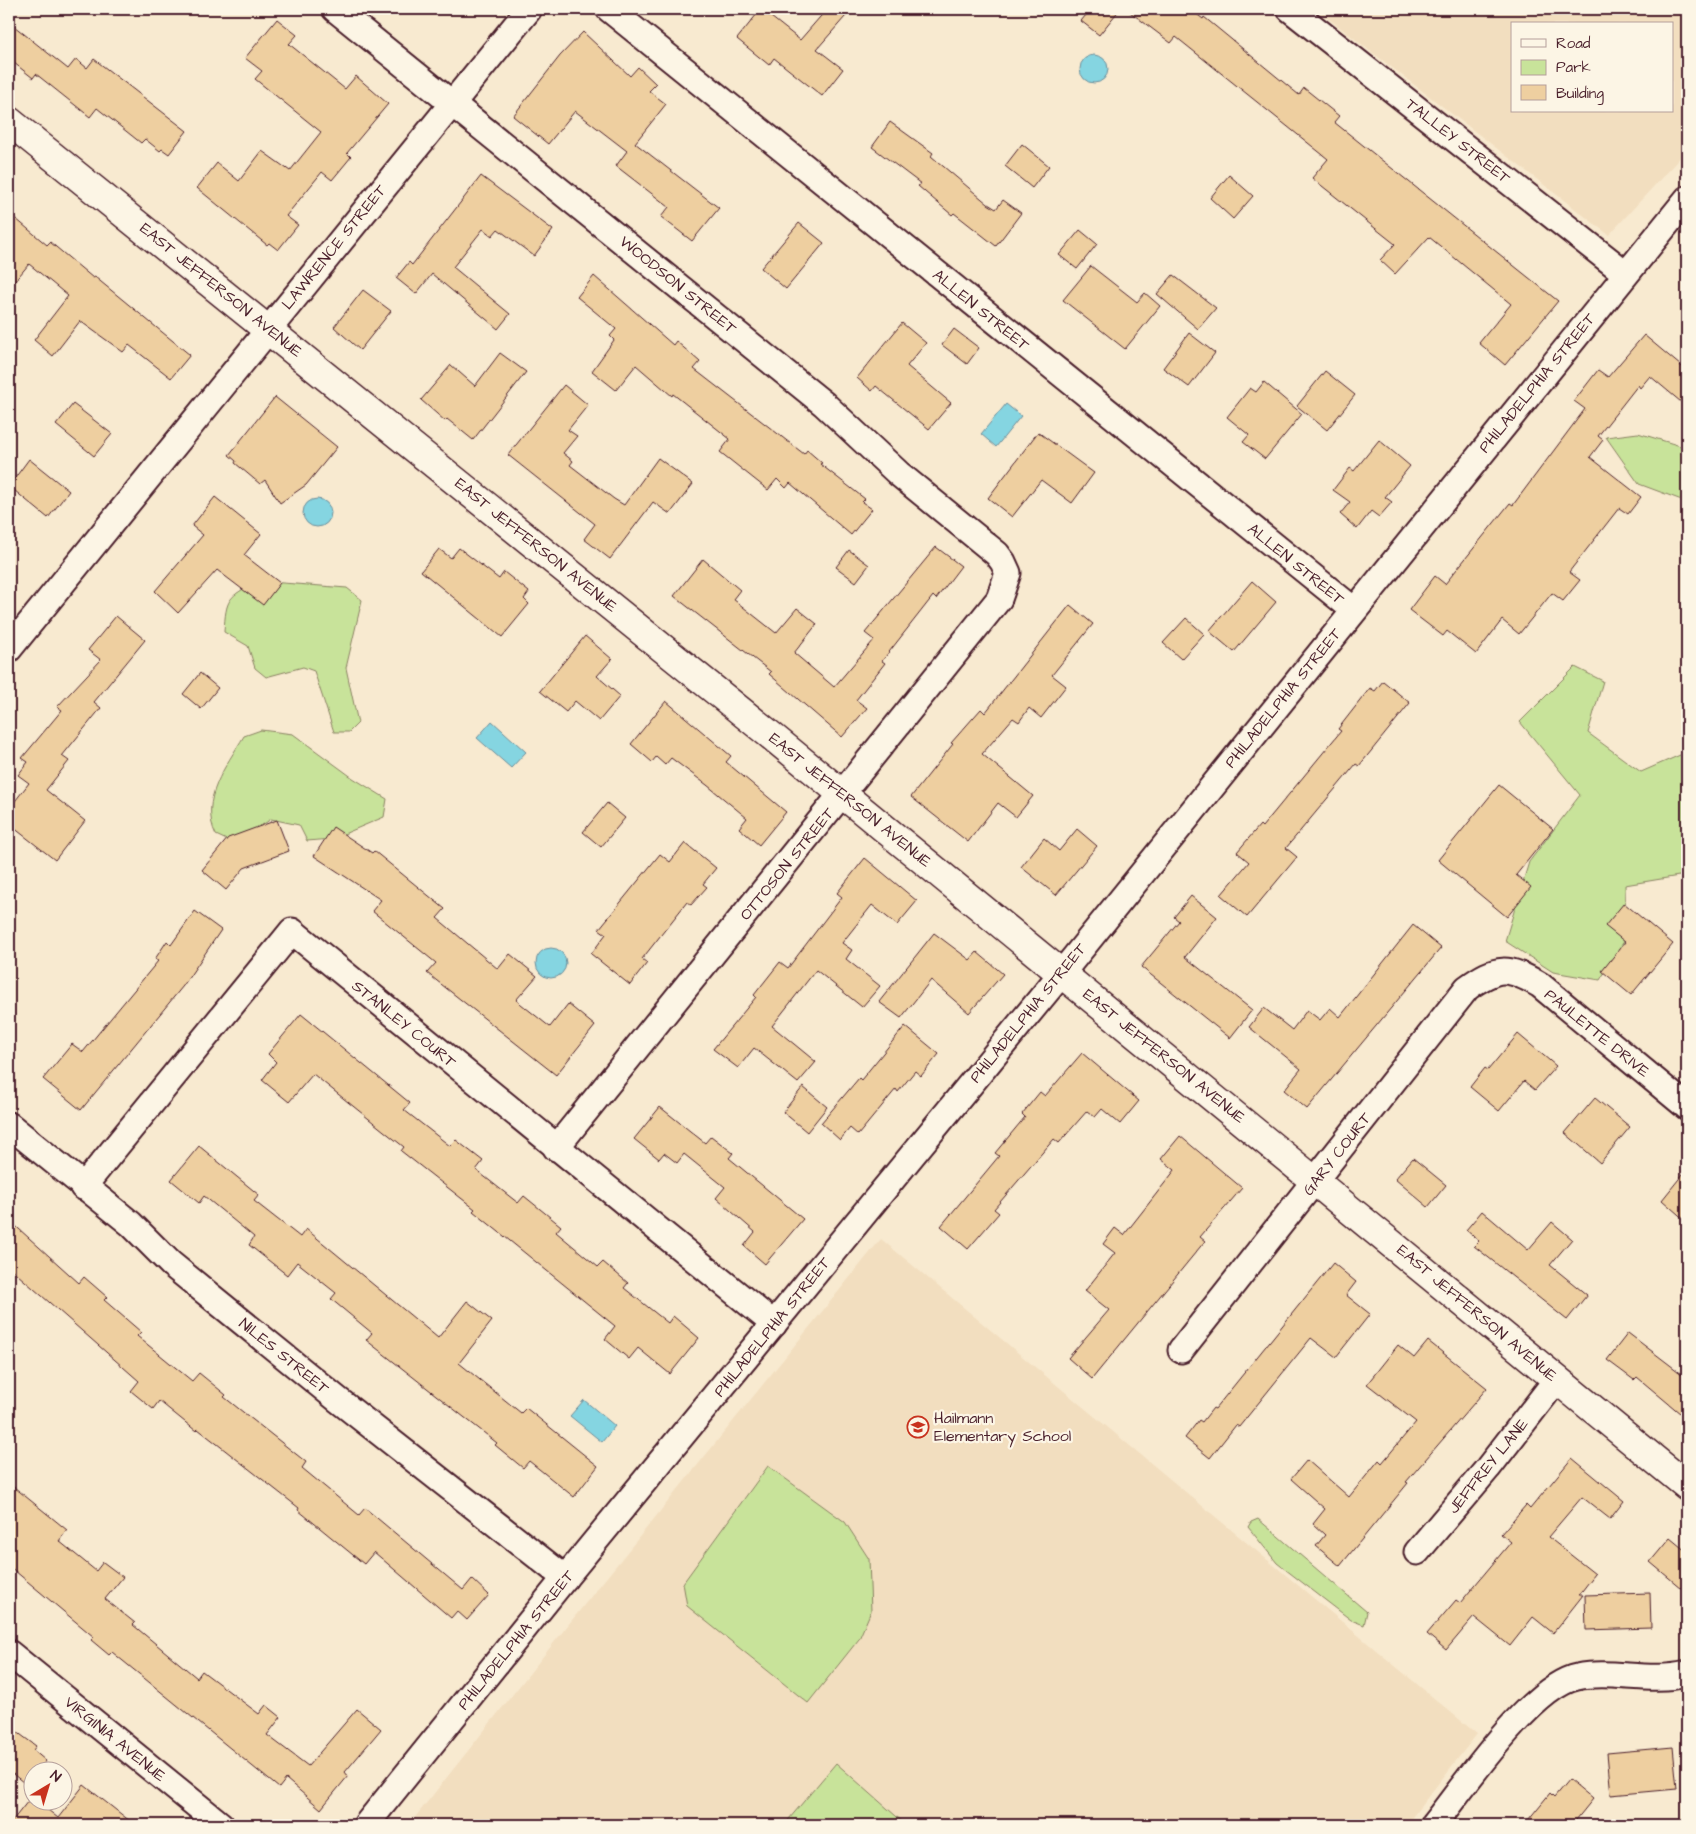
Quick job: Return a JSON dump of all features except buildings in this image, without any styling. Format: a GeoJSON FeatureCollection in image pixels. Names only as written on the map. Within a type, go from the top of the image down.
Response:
{"type":"FeatureCollection","features":[{"type":"Feature","properties":{"kind":"street","name":"WOODSON STREET"},"geometry":{"type":"LineString","coordinates":[[335,9],[831,410],[899,474],[997,554],[1008,573]]}},
{"type":"Feature","properties":{"kind":"street","name":"LAWRENCE STREET"},"geometry":{"type":"LineString","coordinates":[[11,641],[529,9]]}},
{"type":"Feature","properties":{"kind":"street","name":"ALLEN STREET"},"geometry":{"type":"LineString","coordinates":[[609,9],[1354,610]]}},
{"type":"Feature","properties":{"kind":"street","name":"TALLEY STREET"},"geometry":{"type":"LineString","coordinates":[[1290,9],[1625,273]]}},
{"type":"Feature","properties":{"kind":"street","name":"EAST JEFFERSON AVENUE"},"geometry":{"type":"LineString","coordinates":[[9,120],[269,328],[843,794],[1061,974],[1317,1180],[1687,1486]]}},
{"type":"Feature","properties":{"kind":"street","name":"PHILADELPHIA STREET"},"geometry":{"type":"LineString","coordinates":[[366,1825],[565,1578],[1061,974],[1625,273],[1687,199]]}},
{"type":"Feature","properties":{"kind":"street","name":"OTTOSON STREET"},"geometry":{"type":"LineString","coordinates":[[556,1148],[999,599],[1008,573]]}},
{"type":"Feature","properties":{"kind":"street","name":"STANLEY COURT"},"geometry":{"type":"LineString","coordinates":[[83,1187],[292,931],[774,1324]]}},
{"type":"Feature","properties":{"kind":"street","name":"PAULETTE DRIVE"},"geometry":{"type":"LineString","coordinates":[[1501,970],[1523,976],[1540,986],[1687,1107]]}},
{"type":"Feature","properties":{"kind":"street","name":"GARY COURT"},"geometry":{"type":"LineString","coordinates":[[1181,1350],[1467,988],[1483,976],[1501,970]]}},
{"type":"Feature","properties":{"kind":"street","name":"NILES STREET"},"geometry":{"type":"LineString","coordinates":[[9,1125],[83,1187],[131,1224],[171,1264],[344,1406],[565,1578]]}},
{"type":"Feature","properties":{"kind":"street","name":"JEFFREY LANE"},"geometry":{"type":"LineString","coordinates":[[1416,1552],[1488,1468],[1557,1379]]}},
{"type":"Feature","properties":{"kind":"street","name":"VIRGINIA AVENUE"},"geometry":{"type":"LineString","coordinates":[[9,1653],[221,1825]]}},
{"type":"Feature","properties":{"kind":"street"},"geometry":{"type":"LineString","coordinates":[[1432,1825],[1528,1707],[1562,1681],[1577,1676],[1669,1678],[1687,1674]]}},
{"type":"Feature","properties":{"kind":"shaded area"},"geometry":{"type":"Polygon","coordinates":[[[1316,9],[1687,9],[1687,150],[1609,235],[1316,9]]]}},
{"type":"Feature","properties":{"kind":"shaded area","name":"Hailmann Elementary School"},"geometry":{"type":"Polygon","coordinates":[[[881,1239],[1477,1734],[1406,1825],[409,1825],[576,1615],[881,1239]]]}},
{"type":"Feature","properties":{"kind":"green space"},"geometry":{"type":"Polygon","coordinates":[[[1638,433],[1687,448],[1687,502],[1639,484],[1606,437],[1638,433]]]}},
{"type":"Feature","properties":{"kind":"green space"},"geometry":{"type":"Polygon","coordinates":[[[257,581],[347,588],[362,600],[346,668],[358,723],[349,732],[334,732],[314,671],[303,667],[266,677],[255,668],[248,646],[224,632],[226,612],[230,600],[234,595],[257,581]]]}},
{"type":"Feature","properties":{"kind":"green space"},"geometry":{"type":"Polygon","coordinates":[[[1575,667],[1603,681],[1588,733],[1641,772],[1687,752],[1687,883],[1679,876],[1625,885],[1626,938],[1600,980],[1553,972],[1505,941],[1529,862],[1580,795],[1520,722],[1575,667]]]}},
{"type":"Feature","properties":{"kind":"green space"},"geometry":{"type":"Polygon","coordinates":[[[261,730],[293,734],[353,778],[387,799],[384,817],[332,839],[307,841],[299,825],[271,819],[235,844],[216,835],[211,809],[217,784],[244,736],[261,730]]]}},
{"type":"Feature","properties":{"kind":"green space"},"geometry":{"type":"Polygon","coordinates":[[[768,1466],[845,1522],[869,1559],[871,1611],[859,1639],[808,1703],[687,1606],[683,1583],[768,1466]]]}},
{"type":"Feature","properties":{"kind":"green space"},"geometry":{"type":"Polygon","coordinates":[[[1258,1519],[1367,1612],[1364,1625],[1351,1620],[1277,1563],[1248,1527],[1251,1522],[1258,1519]]]}},
{"type":"Feature","properties":{"kind":"green space"},"geometry":{"type":"Polygon","coordinates":[[[836,1763],[905,1824],[906,1825],[784,1825],[836,1763]]]}},
{"type":"Feature","properties":{"kind":"water"},"geometry":{"type":"Polygon","coordinates":[[[1094,55],[1104,59],[1108,69],[1104,79],[1094,83],[1084,79],[1080,69],[1084,59],[1094,55]]]}},
{"type":"Feature","properties":{"kind":"water"},"geometry":{"type":"Polygon","coordinates":[[[1006,404],[1021,416],[996,447],[981,434],[1006,404]]]}},
{"type":"Feature","properties":{"kind":"water"},"geometry":{"type":"Polygon","coordinates":[[[317,499],[327,503],[331,513],[327,523],[317,527],[307,523],[303,513],[307,503],[317,499]]]}},
{"type":"Feature","properties":{"kind":"water"},"geometry":{"type":"Polygon","coordinates":[[[492,721],[526,752],[511,768],[477,738],[492,721]]]}},
{"type":"Feature","properties":{"kind":"water"},"geometry":{"type":"Polygon","coordinates":[[[551,948],[557,949],[565,957],[565,969],[557,977],[551,978],[545,977],[537,969],[536,963],[537,957],[545,949],[551,948]]]}},
{"type":"Feature","properties":{"kind":"water"},"geometry":{"type":"Polygon","coordinates":[[[584,1400],[615,1426],[602,1442],[570,1416],[584,1400]]]}},
{"type":"Feature","properties":{"kind":"place","name":"Hailmann Elementary School"},"geometry":{"type":"Point","coordinates":[918,1427]}}]}
